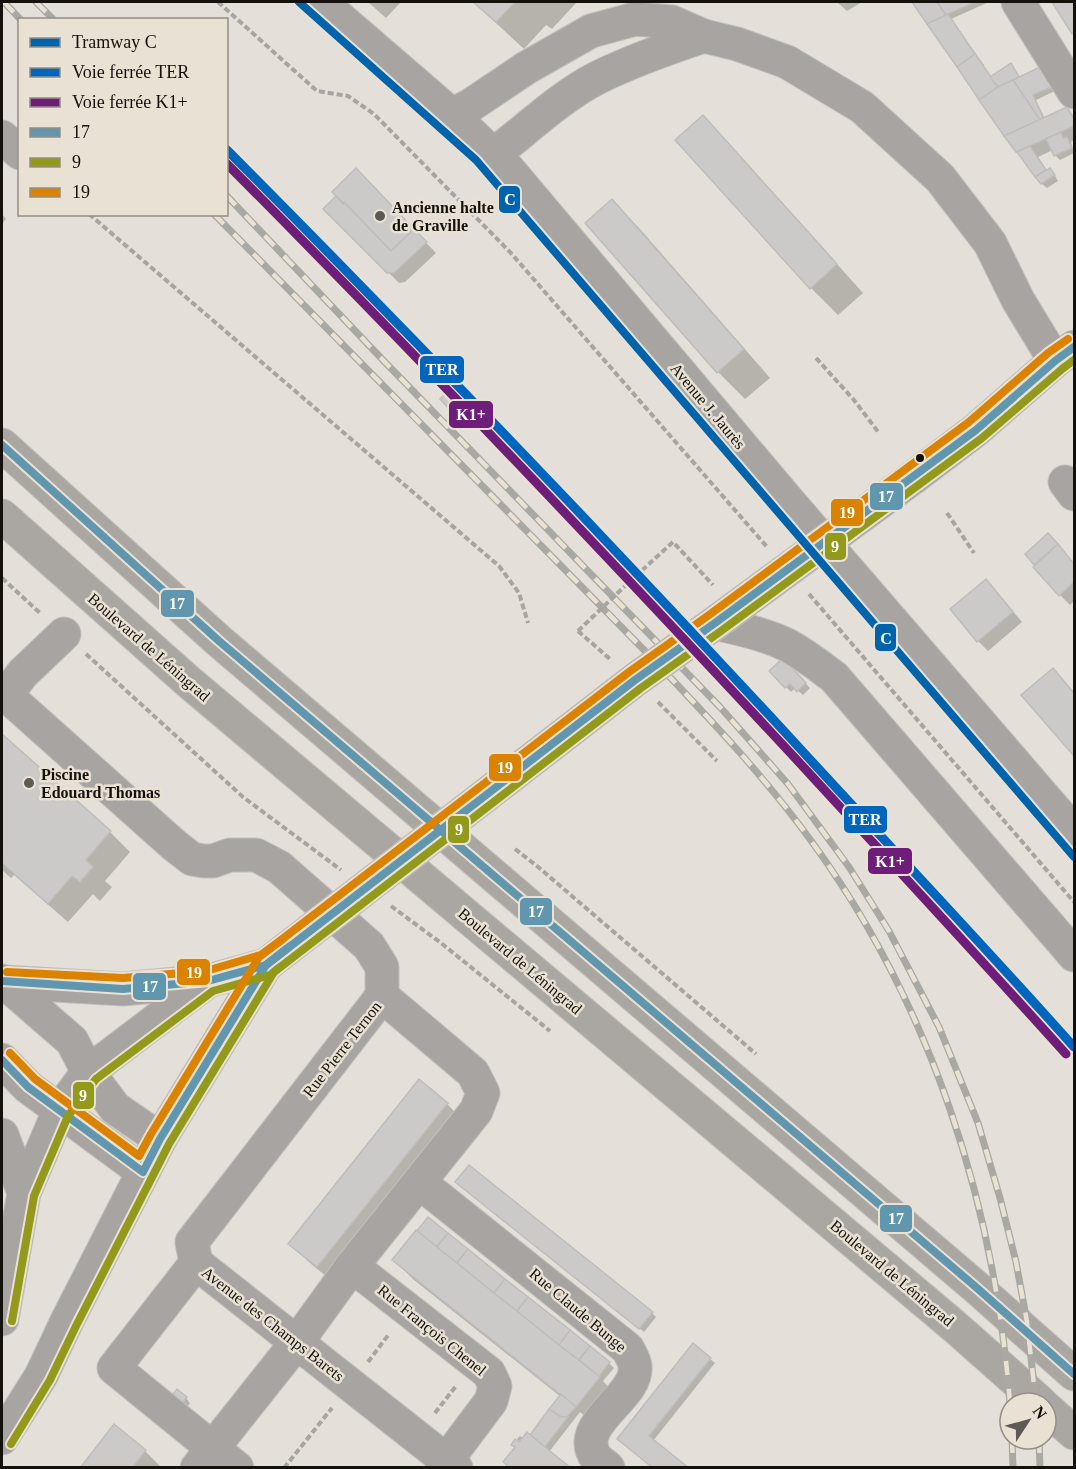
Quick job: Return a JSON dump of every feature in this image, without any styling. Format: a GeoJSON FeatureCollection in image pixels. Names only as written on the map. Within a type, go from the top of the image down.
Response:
{"type":"FeatureCollection","features":[{"type":"Feature","properties":{"kind":"main road"},"geometry":{"type":"LineString","coordinates":[[2,445],[219,641],[977,1288],[1074,1374]]}},
{"type":"Feature","properties":{"kind":"main road","name":"Boulevard de Léningrad"},"geometry":{"type":"LineString","coordinates":[[2,516],[190,683],[954,1326],[1027,1391]]}},
{"type":"Feature","properties":{"kind":"main road"},"geometry":{"type":"LineString","coordinates":[[1058,1419],[1074,1433]]}},
{"type":"Feature","properties":{"kind":"street","name":"Avenue J. Jaurès"},"geometry":{"type":"LineString","coordinates":[[321,2],[452,115],[508,169],[784,496],[1074,832]]}},
{"type":"Feature","properties":{"kind":"street"},"geometry":{"type":"LineString","coordinates":[[1018,2],[1074,92]]}},
{"type":"Feature","properties":{"kind":"street"},"geometry":{"type":"LineString","coordinates":[[3,981],[123,989],[208,981],[275,958],[635,680],[976,430],[1065,354],[1018,300],[990,243],[940,178],[862,107],[787,62],[737,44],[704,36],[672,22],[635,19],[591,31],[526,68],[452,115]]}},
{"type":"Feature","properties":{"kind":"street"},"geometry":{"type":"LineString","coordinates":[[493,155],[560,102],[596,79],[644,57],[704,36]]}},
{"type":"Feature","properties":{"kind":"street"},"geometry":{"type":"LineString","coordinates":[[2,137],[18,151]]}},
{"type":"Feature","properties":{"kind":"street"},"geometry":{"type":"LineString","coordinates":[[715,623],[786,644],[834,677],[1074,955]]}},
{"type":"Feature","properties":{"kind":"street"},"geometry":{"type":"LineString","coordinates":[[64,634],[23,673],[6,695],[192,859],[213,861],[230,855],[256,855],[279,867],[369,946],[382,967],[382,996]]}},
{"type":"Feature","properties":{"kind":"street"},"geometry":{"type":"LineString","coordinates":[[2,1437],[41,1376],[160,1139],[275,958]]}},
{"type":"Feature","properties":{"kind":"street"},"geometry":{"type":"LineString","coordinates":[[3,981],[72,1041],[88,1072],[115,1108],[160,1139]]}},
{"type":"Feature","properties":{"kind":"street"},"geometry":{"type":"LineString","coordinates":[[2,1319],[24,1193],[59,1111],[88,1072],[208,981]]}},
{"type":"Feature","properties":{"kind":"street","name":"Rue Pierre Ternon"},"geometry":{"type":"LineString","coordinates":[[196,1263],[192,1242],[382,996],[473,1073],[483,1094],[476,1111],[352,1266],[297,1341],[215,1461]]}},
{"type":"Feature","properties":{"kind":"street"},"geometry":{"type":"LineString","coordinates":[[2,1060],[28,1087],[143,1172]]}},
{"type":"Feature","properties":{"kind":"street"},"geometry":{"type":"LineString","coordinates":[[2,1135],[24,1193]]}},
{"type":"Feature","properties":{"kind":"street","name":"Rue Claude Bunge"},"geometry":{"type":"LineString","coordinates":[[419,1182],[628,1349],[636,1366],[632,1383],[594,1429],[591,1444],[597,1459],[608,1467]]}},
{"type":"Feature","properties":{"kind":"street","name":"Avenue des Champs Barets"},"geometry":{"type":"LineString","coordinates":[[215,1461],[114,1368],[196,1263],[451,1464]]}},
{"type":"Feature","properties":{"kind":"street","name":"Rue François Chenel"},"geometry":{"type":"LineString","coordinates":[[352,1266],[489,1373],[495,1386],[491,1401],[451,1464]]}},
{"type":"Feature","properties":{"kind":"path"},"geometry":{"type":"LineString","coordinates":[[218,2],[317,91],[348,96],[374,114],[510,252],[774,555]]}},
{"type":"Feature","properties":{"kind":"path"},"geometry":{"type":"LineString","coordinates":[[91,216],[499,566],[519,593],[528,623]]}},
{"type":"Feature","properties":{"kind":"path"},"geometry":{"type":"LineString","coordinates":[[816,358],[854,400],[879,434]]}},
{"type":"Feature","properties":{"kind":"path"},"geometry":{"type":"LineString","coordinates":[[947,513],[974,552]]}},
{"type":"Feature","properties":{"kind":"path"},"geometry":{"type":"LineString","coordinates":[[585,540],[627,584]]}},
{"type":"Feature","properties":{"kind":"path"},"geometry":{"type":"LineString","coordinates":[[635,680],[578,631],[673,542],[715,588]]}},
{"type":"Feature","properties":{"kind":"path"},"geometry":{"type":"LineString","coordinates":[[2,578],[243,797],[347,874]]}},
{"type":"Feature","properties":{"kind":"path"},"geometry":{"type":"LineString","coordinates":[[806,590],[1074,902]]}},
{"type":"Feature","properties":{"kind":"path"},"geometry":{"type":"LineString","coordinates":[[666,708],[717,761]]}},
{"type":"Feature","properties":{"kind":"path"},"geometry":{"type":"LineString","coordinates":[[384,902],[441,943],[553,1033]]}},
{"type":"Feature","properties":{"kind":"building"},"geometry":{"type":"Polygon","coordinates":[[[473,2],[515,2],[496,22],[473,2]]]}},
{"type":"Feature","properties":{"kind":"building"},"geometry":{"type":"Polygon","coordinates":[[[912,2],[937,2],[946,15],[927,24],[912,2]]]}},
{"type":"Feature","properties":{"kind":"building"},"geometry":{"type":"Polygon","coordinates":[[[975,2],[946,15],[938,3],[975,2]]]}},
{"type":"Feature","properties":{"kind":"building"},"geometry":{"type":"Polygon","coordinates":[[[1052,2],[1074,2],[1074,32],[1072,34],[1052,2]]]}},
{"type":"Feature","properties":{"kind":"building"},"geometry":{"type":"Polygon","coordinates":[[[948,14],[975,54],[957,67],[927,24],[948,14]]]}},
{"type":"Feature","properties":{"kind":"building"},"geometry":{"type":"Polygon","coordinates":[[[975,54],[998,87],[979,100],[957,67],[975,54]]]}},
{"type":"Feature","properties":{"kind":"building"},"geometry":{"type":"Polygon","coordinates":[[[1011,63],[1019,77],[998,87],[990,77],[1011,63]]]}},
{"type":"Feature","properties":{"kind":"building"},"geometry":{"type":"Polygon","coordinates":[[[1042,66],[1054,86],[1033,95],[1043,118],[1040,120],[1013,80],[1042,66]]]}},
{"type":"Feature","properties":{"kind":"building"},"geometry":{"type":"Polygon","coordinates":[[[1013,80],[1040,120],[1004,136],[979,100],[1013,80]]]}},
{"type":"Feature","properties":{"kind":"building"},"geometry":{"type":"Polygon","coordinates":[[[1067,107],[1074,119],[1074,126],[1016,152],[1004,136],[1067,107]]]}},
{"type":"Feature","properties":{"kind":"building"},"geometry":{"type":"Polygon","coordinates":[[[703,115],[837,264],[810,289],[675,140],[703,115]]]}},
{"type":"Feature","properties":{"kind":"building"},"geometry":{"type":"Polygon","coordinates":[[[1061,132],[1063,138],[1067,137],[1072,148],[1054,156],[1046,139],[1061,132]]]}},
{"type":"Feature","properties":{"kind":"building"},"geometry":{"type":"Polygon","coordinates":[[[1030,146],[1046,170],[1035,177],[1017,152],[1030,146]]]}},
{"type":"Feature","properties":{"kind":"building","name":"Ancienne halte de Graville"},"geometry":{"type":"Polygon","coordinates":[[[356,168],[414,229],[391,251],[332,192],[356,168]]]}},
{"type":"Feature","properties":{"kind":"building"},"geometry":{"type":"Polygon","coordinates":[[[1050,168],[1055,175],[1041,184],[1035,177],[1050,168]]]}},
{"type":"Feature","properties":{"kind":"building"},"geometry":{"type":"Polygon","coordinates":[[[336,196],[391,251],[414,229],[427,242],[394,273],[387,273],[323,209],[336,196]]]}},
{"type":"Feature","properties":{"kind":"building"},"geometry":{"type":"Polygon","coordinates":[[[612,199],[744,349],[717,373],[585,223],[612,199]]]}},
{"type":"Feature","properties":{"kind":"building"},"geometry":{"type":"Polygon","coordinates":[[[449,390],[461,402],[451,411],[440,399],[449,390]]]}},
{"type":"Feature","properties":{"kind":"building"},"geometry":{"type":"Polygon","coordinates":[[[1048,533],[1058,544],[1034,565],[1025,554],[1048,533]]]}},
{"type":"Feature","properties":{"kind":"building"},"geometry":{"type":"Polygon","coordinates":[[[1058,544],[1074,564],[1074,582],[1059,596],[1033,567],[1058,544]]]}},
{"type":"Feature","properties":{"kind":"building"},"geometry":{"type":"Polygon","coordinates":[[[986,579],[1013,612],[977,642],[950,609],[986,579]]]}},
{"type":"Feature","properties":{"kind":"building"},"geometry":{"type":"Polygon","coordinates":[[[783,658],[806,683],[797,692],[790,684],[785,688],[769,671],[783,658]]]}},
{"type":"Feature","properties":{"kind":"building"},"geometry":{"type":"Polygon","coordinates":[[[1053,668],[1074,693],[1074,756],[1021,695],[1053,668]]]}},
{"type":"Feature","properties":{"kind":"building","name":"Piscine Edouard Thomas"},"geometry":{"type":"Polygon","coordinates":[[[2,734],[111,831],[86,860],[93,867],[80,882],[72,876],[48,904],[2,863],[2,734]]]}},
{"type":"Feature","properties":{"kind":"building"},"geometry":{"type":"Polygon","coordinates":[[[419,1079],[448,1103],[317,1267],[288,1244],[419,1079]]]}},
{"type":"Feature","properties":{"kind":"building"},"geometry":{"type":"Polygon","coordinates":[[[469,1165],[653,1312],[639,1329],[455,1182],[469,1165]]]}},
{"type":"Feature","properties":{"kind":"building"},"geometry":{"type":"Polygon","coordinates":[[[428,1217],[448,1233],[437,1247],[417,1231],[428,1217]]]}},
{"type":"Feature","properties":{"kind":"building"},"geometry":{"type":"Polygon","coordinates":[[[416,1230],[600,1377],[576,1407],[392,1260],[416,1230]]]}},
{"type":"Feature","properties":{"kind":"building"},"geometry":{"type":"Polygon","coordinates":[[[448,1233],[468,1249],[457,1263],[437,1247],[448,1233]]]}},
{"type":"Feature","properties":{"kind":"building"},"geometry":{"type":"Polygon","coordinates":[[[468,1249],[505,1279],[494,1293],[457,1263],[468,1249]]]}},
{"type":"Feature","properties":{"kind":"building"},"geometry":{"type":"Polygon","coordinates":[[[505,1279],[528,1297],[517,1311],[494,1293],[505,1279]]]}},
{"type":"Feature","properties":{"kind":"building"},"geometry":{"type":"Polygon","coordinates":[[[528,1297],[570,1330],[559,1345],[517,1311],[528,1297]]]}},
{"type":"Feature","properties":{"kind":"building"},"geometry":{"type":"Polygon","coordinates":[[[570,1330],[590,1346],[579,1360],[559,1345],[570,1330]]]}},
{"type":"Feature","properties":{"kind":"building"},"geometry":{"type":"Polygon","coordinates":[[[693,1343],[711,1358],[649,1436],[689,1468],[653,1468],[617,1439],[693,1343]]]}},
{"type":"Feature","properties":{"kind":"building"},"geometry":{"type":"Polygon","coordinates":[[[590,1346],[610,1362],[599,1376],[579,1360],[590,1346]]]}},
{"type":"Feature","properties":{"kind":"building"},"geometry":{"type":"Polygon","coordinates":[[[177,1389],[187,1397],[179,1407],[169,1399],[177,1389]]]}},
{"type":"Feature","properties":{"kind":"building"},"geometry":{"type":"Polygon","coordinates":[[[561,1394],[576,1407],[566,1418],[549,1409],[561,1394]]]}},
{"type":"Feature","properties":{"kind":"building"},"geometry":{"type":"Polygon","coordinates":[[[549,1409],[561,1417],[568,1417],[545,1447],[530,1435],[549,1409]]]}},
{"type":"Feature","properties":{"kind":"building"},"geometry":{"type":"Polygon","coordinates":[[[114,1424],[146,1450],[132,1468],[80,1468],[114,1424]]]}},
{"type":"Feature","properties":{"kind":"building"},"geometry":{"type":"Polygon","coordinates":[[[527,1432],[571,1468],[510,1468],[503,1462],[515,1447],[511,1445],[515,1439],[519,1442],[527,1432]]]}},
{"type":"Feature","properties":{"kind":"railway"},"geometry":{"type":"LineString","coordinates":[[4,2],[19,18]]}},
{"type":"Feature","properties":{"kind":"railway"},"geometry":{"type":"LineString","coordinates":[[36,2],[52,18]]}},
{"type":"Feature","properties":{"kind":"railway"},"geometry":{"type":"LineString","coordinates":[[228,197],[720,707],[788,784],[849,867],[889,931],[939,1027],[978,1123],[1016,1262],[1027,1322],[1035,1391]]}},
{"type":"Feature","properties":{"kind":"railway"},"geometry":{"type":"LineString","coordinates":[[216,216],[648,654],[754,768],[812,842],[854,905],[891,970],[923,1038],[950,1108],[972,1180],[989,1253],[1002,1328],[1009,1391]]}},
{"type":"Feature","properties":{"kind":"railway"},"geometry":{"type":"LineString","coordinates":[[1012,1451],[1013,1468]]}},
{"type":"Feature","properties":{"kind":"railway"},"geometry":{"type":"LineString","coordinates":[[1039,1451],[1040,1468]]}},
{"type":"Feature","properties":{"kind":"tram line","name":"C"},"geometry":{"type":"LineString","coordinates":[[299,2],[476,160],[1074,857]]}},
{"type":"Feature","properties":{"kind":"rail line","name":"TER"},"geometry":{"type":"LineString","coordinates":[[228,151],[446,373],[591,525],[1008,973],[1074,1047]]}},
{"type":"Feature","properties":{"kind":"rail line","name":"K1+"},"geometry":{"type":"LineString","coordinates":[[228,165],[442,384],[655,608],[1066,1054]]}},
{"type":"Feature","properties":{"kind":"transit line","name":"19"},"geometry":{"type":"LineString","coordinates":[[10,1053],[35,1079],[139,1156],[259,957],[629,672],[969,422],[1048,353],[1068,339]]}},
{"type":"Feature","properties":{"kind":"transit line","name":"17"},"geometry":{"type":"LineString","coordinates":[[2,1060],[28,1087],[143,1172],[160,1139],[266,965],[635,680],[976,430],[1074,347]]}},
{"type":"Feature","properties":{"kind":"transit line","name":"9"},"geometry":{"type":"LineString","coordinates":[[11,1444],[50,1380],[169,1144],[274,972],[641,688],[982,438],[1074,360]]}},
{"type":"Feature","properties":{"kind":"transit line","name":"17"},"geometry":{"type":"LineString","coordinates":[[2,445],[219,641],[977,1288],[1074,1374]]}},
{"type":"Feature","properties":{"kind":"transit line","name":"19"},"geometry":{"type":"LineString","coordinates":[[7,972],[123,978],[206,971],[261,955],[283,939]]}},
{"type":"Feature","properties":{"kind":"transit line","name":"17"},"geometry":{"type":"LineString","coordinates":[[2,981],[123,989],[208,981],[266,965],[289,947]]}},
{"type":"Feature","properties":{"kind":"transit line","name":"9"},"geometry":{"type":"LineString","coordinates":[[12,1321],[34,1196],[68,1116],[96,1079],[213,991],[270,975],[280,967]]}},
{"type":"Feature","properties":{"kind":"place","name":"Ancienne halte de Graville"},"geometry":{"type":"Point","coordinates":[380,216]}},
{"type":"Feature","properties":{"kind":"place","name":"Piscine Edouard Thomas"},"geometry":{"type":"Point","coordinates":[29,783]}}]}
